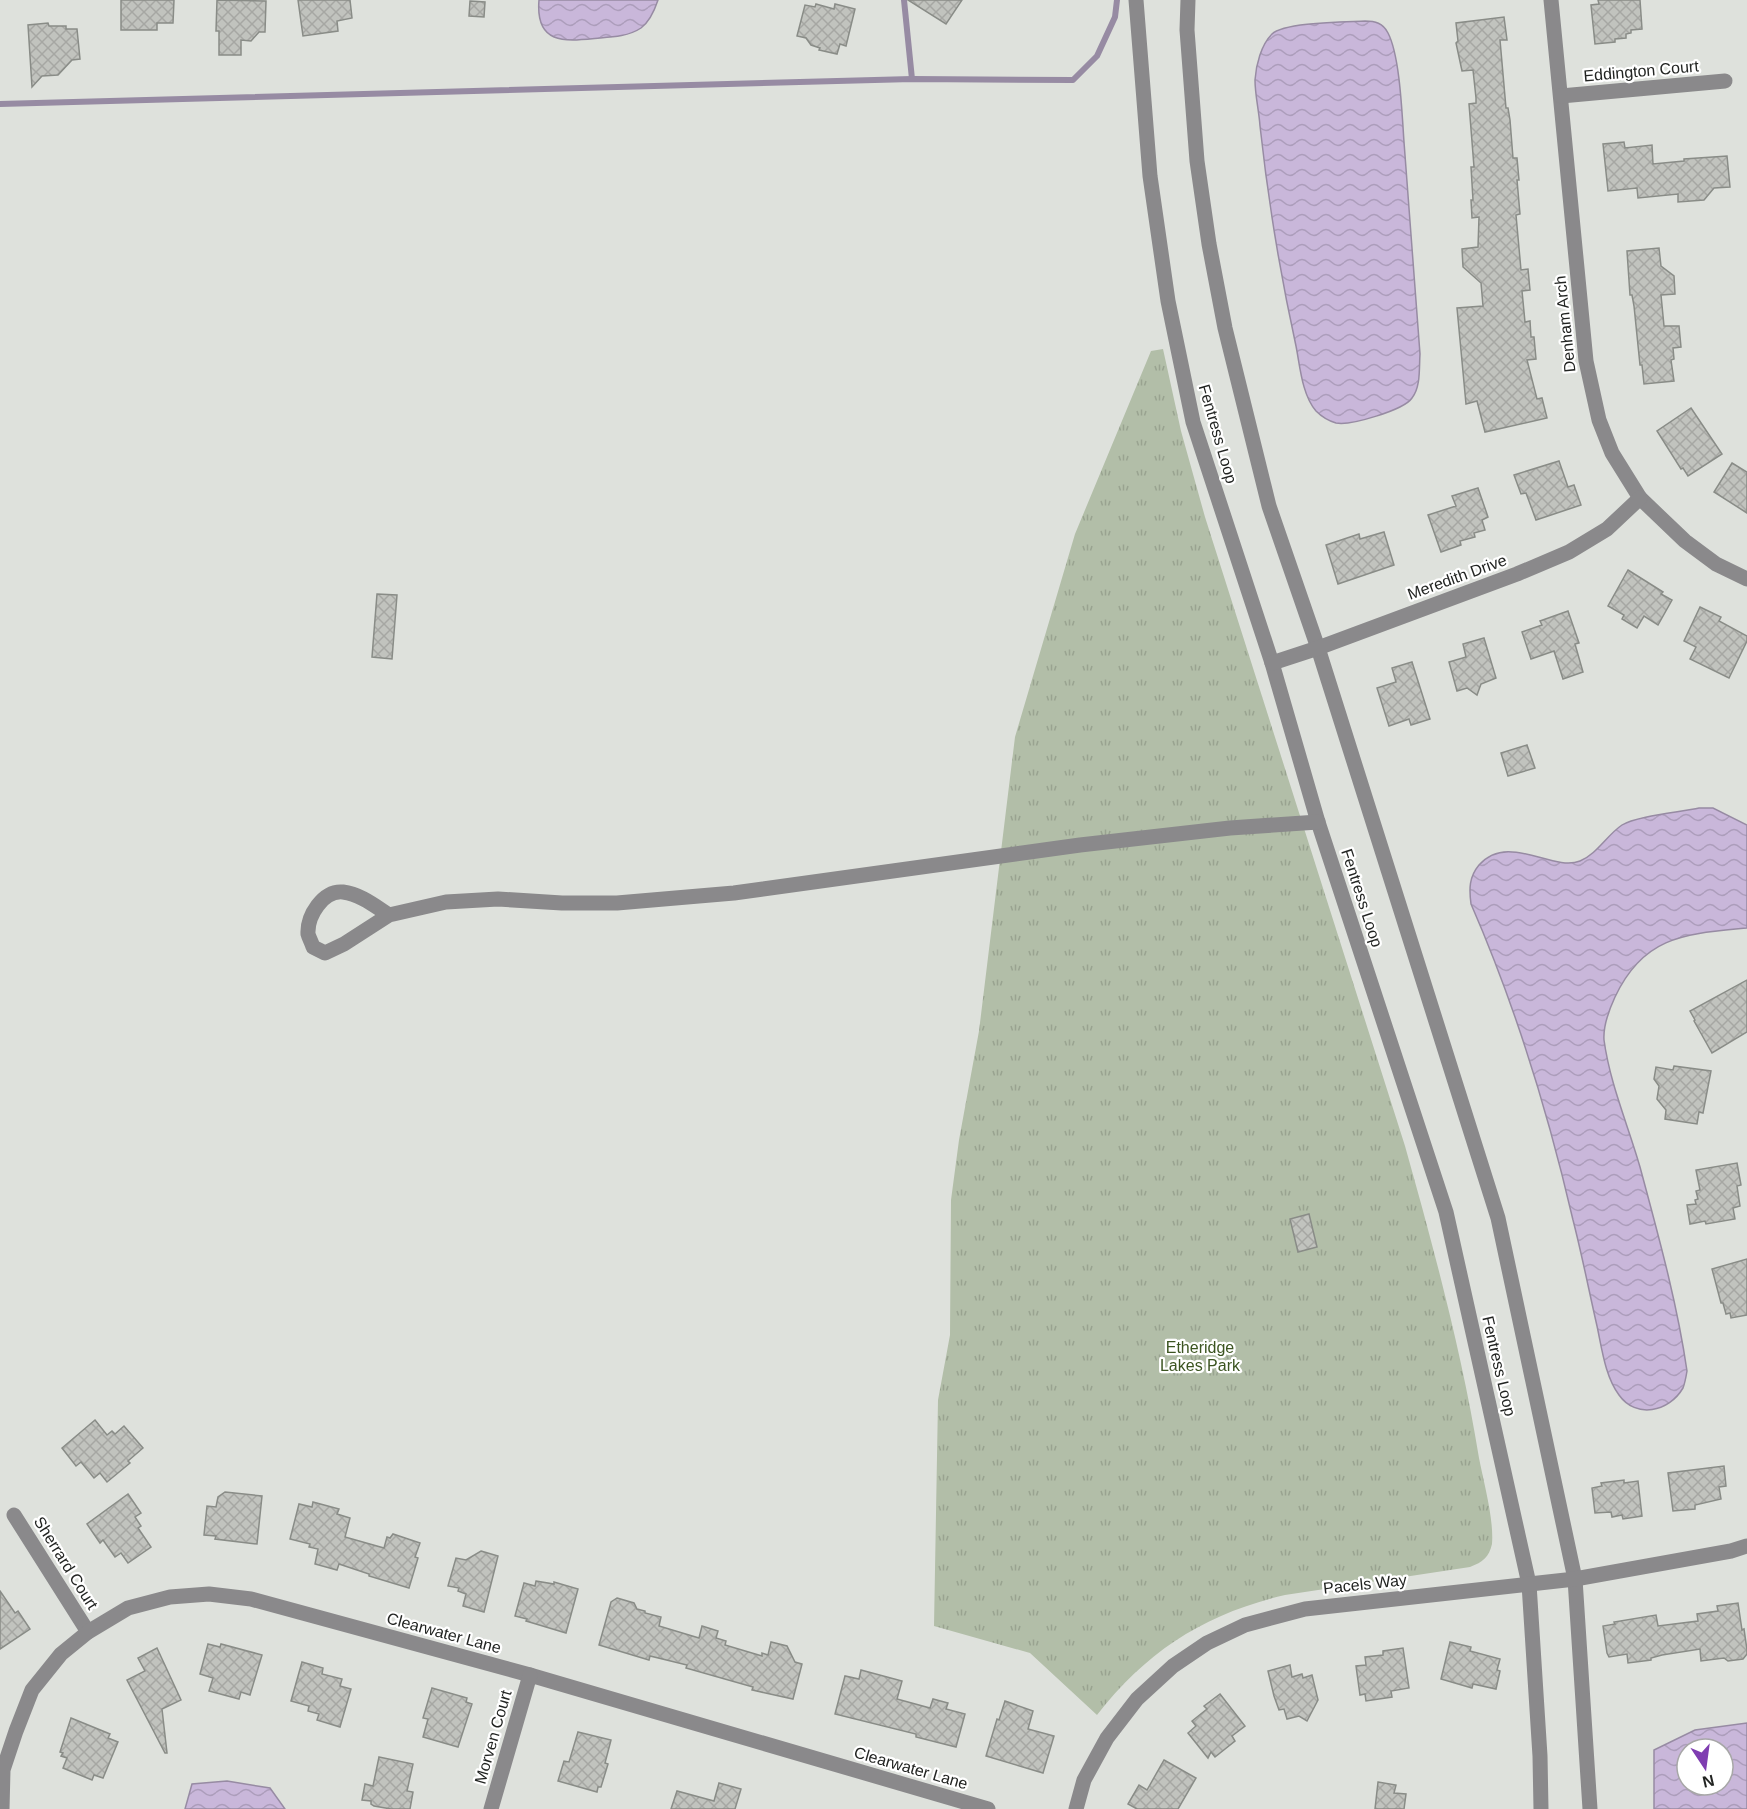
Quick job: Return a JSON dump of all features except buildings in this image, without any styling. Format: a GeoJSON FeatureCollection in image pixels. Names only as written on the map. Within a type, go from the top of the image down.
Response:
{"type":"FeatureCollection","features":[{"type":"Feature","properties":{"kind":"street","name":"Fentress Loop"},"geometry":{"type":"LineString","coordinates":[[1136,0],[1150,176],[1168,301],[1193,422],[1272,663],[1318,822],[1446,1212],[1529,1584],[1540,1756],[1541,1809]]}},
{"type":"Feature","properties":{"kind":"street","name":"Fentress Loop"},"geometry":{"type":"LineString","coordinates":[[1188,0],[1187,30],[1197,161],[1209,244],[1225,328],[1269,506],[1318,648],[1498,1218],[1575,1579],[1590,1809]]}},
{"type":"Feature","properties":{"kind":"street","name":"Denham Arch"},"geometry":{"type":"LineString","coordinates":[[1551,0],[1586,361],[1593,401],[1612,453],[1640,498],[1685,542],[1716,564],[1747,579]]}},
{"type":"Feature","properties":{"kind":"street","name":"Eddington Court"},"geometry":{"type":"LineString","coordinates":[[1561,96],[1725,81]]}},
{"type":"Feature","properties":{"kind":"street","name":"Meredith Drive"},"geometry":{"type":"LineString","coordinates":[[1272,663],[1506,578],[1569,552],[1607,529],[1640,498]]}},
{"type":"Feature","properties":{"kind":"street"},"geometry":{"type":"LineString","coordinates":[[389,915],[365,900],[343,892],[332,893],[322,899],[314,911],[308,933],[313,947],[325,953],[344,944],[389,915],[446,902],[498,899],[562,903],[617,903],[734,893],[1080,845],[1230,828],[1318,822]]}},
{"type":"Feature","properties":{"kind":"street","name":"Sherrard Court"},"geometry":{"type":"LineString","coordinates":[[14,1515],[88,1632]]}},
{"type":"Feature","properties":{"kind":"street","name":"Pacels Way"},"geometry":{"type":"LineString","coordinates":[[1076,1809],[1084,1780],[1103,1746],[1137,1699],[1173,1666],[1207,1643],[1245,1625],[1305,1609],[1575,1579],[1731,1551],[1747,1546]]}},
{"type":"Feature","properties":{"kind":"street","name":"Clearwater Lane"},"geometry":{"type":"LineString","coordinates":[[2,1809],[3,1770],[32,1690],[61,1654],[88,1632],[128,1608],[170,1597],[209,1594],[251,1599],[530,1675],[988,1809]]}},
{"type":"Feature","properties":{"kind":"street","name":"Morven Court"},"geometry":{"type":"LineString","coordinates":[[491,1809],[530,1675]]}},
{"type":"Feature","properties":{"kind":"green space","name":"Etheridge Lakes Park"},"geometry":{"type":"Polygon","coordinates":[[[1163,349],[1181,431],[1205,517],[1416,1185],[1464,1379],[1490,1513],[1492,1544],[1485,1558],[1470,1567],[1285,1595],[1229,1613],[1204,1624],[1158,1653],[1116,1692],[1097,1715],[1030,1653],[934,1626],[938,1400],[950,1335],[951,1200],[959,1140],[979,1031],[1015,737],[1075,534],[1151,351],[1163,349]]]}},
{"type":"Feature","properties":{"kind":"water"},"geometry":{"type":"Polygon","coordinates":[[[539,0],[658,0],[649,19],[636,31],[616,37],[566,40],[556,38],[542,26],[539,0]]]}},
{"type":"Feature","properties":{"kind":"water"},"geometry":{"type":"Polygon","coordinates":[[[1372,21],[1384,27],[1392,43],[1398,70],[1420,354],[1419,377],[1415,393],[1407,403],[1364,420],[1336,423],[1316,411],[1302,380],[1275,236],[1255,80],[1262,49],[1272,34],[1279,30],[1316,23],[1372,21]]]}},
{"type":"Feature","properties":{"kind":"water"},"geometry":{"type":"Polygon","coordinates":[[[1699,808],[1713,808],[1747,825],[1747,928],[1686,936],[1653,950],[1626,976],[1605,1024],[1604,1040],[1610,1072],[1640,1167],[1678,1319],[1687,1371],[1683,1388],[1677,1396],[1661,1407],[1643,1410],[1626,1403],[1614,1388],[1607,1371],[1576,1233],[1541,1099],[1502,981],[1471,904],[1470,888],[1479,865],[1491,856],[1503,852],[1516,852],[1556,862],[1580,861],[1592,854],[1622,825],[1648,817],[1699,808]]]}},
{"type":"Feature","properties":{"kind":"water"},"geometry":{"type":"Polygon","coordinates":[[[1747,1723],[1747,1809],[1654,1809],[1654,1750],[1675,1740],[1675,1797],[1735,1797],[1735,1737],[1681,1737],[1695,1730],[1747,1723]]]}},
{"type":"Feature","properties":{"kind":"water"},"geometry":{"type":"Polygon","coordinates":[[[227,1781],[270,1788],[285,1809],[185,1809],[192,1784],[227,1781]]]}},
{"type":"Feature","properties":{"kind":"waterway"},"geometry":{"type":"LineString","coordinates":[[904,0],[912,79]]}},
{"type":"Feature","properties":{"kind":"waterway"},"geometry":{"type":"LineString","coordinates":[[0,104],[912,79],[1073,80],[1097,56],[1115,17],[1117,0]]}}]}
